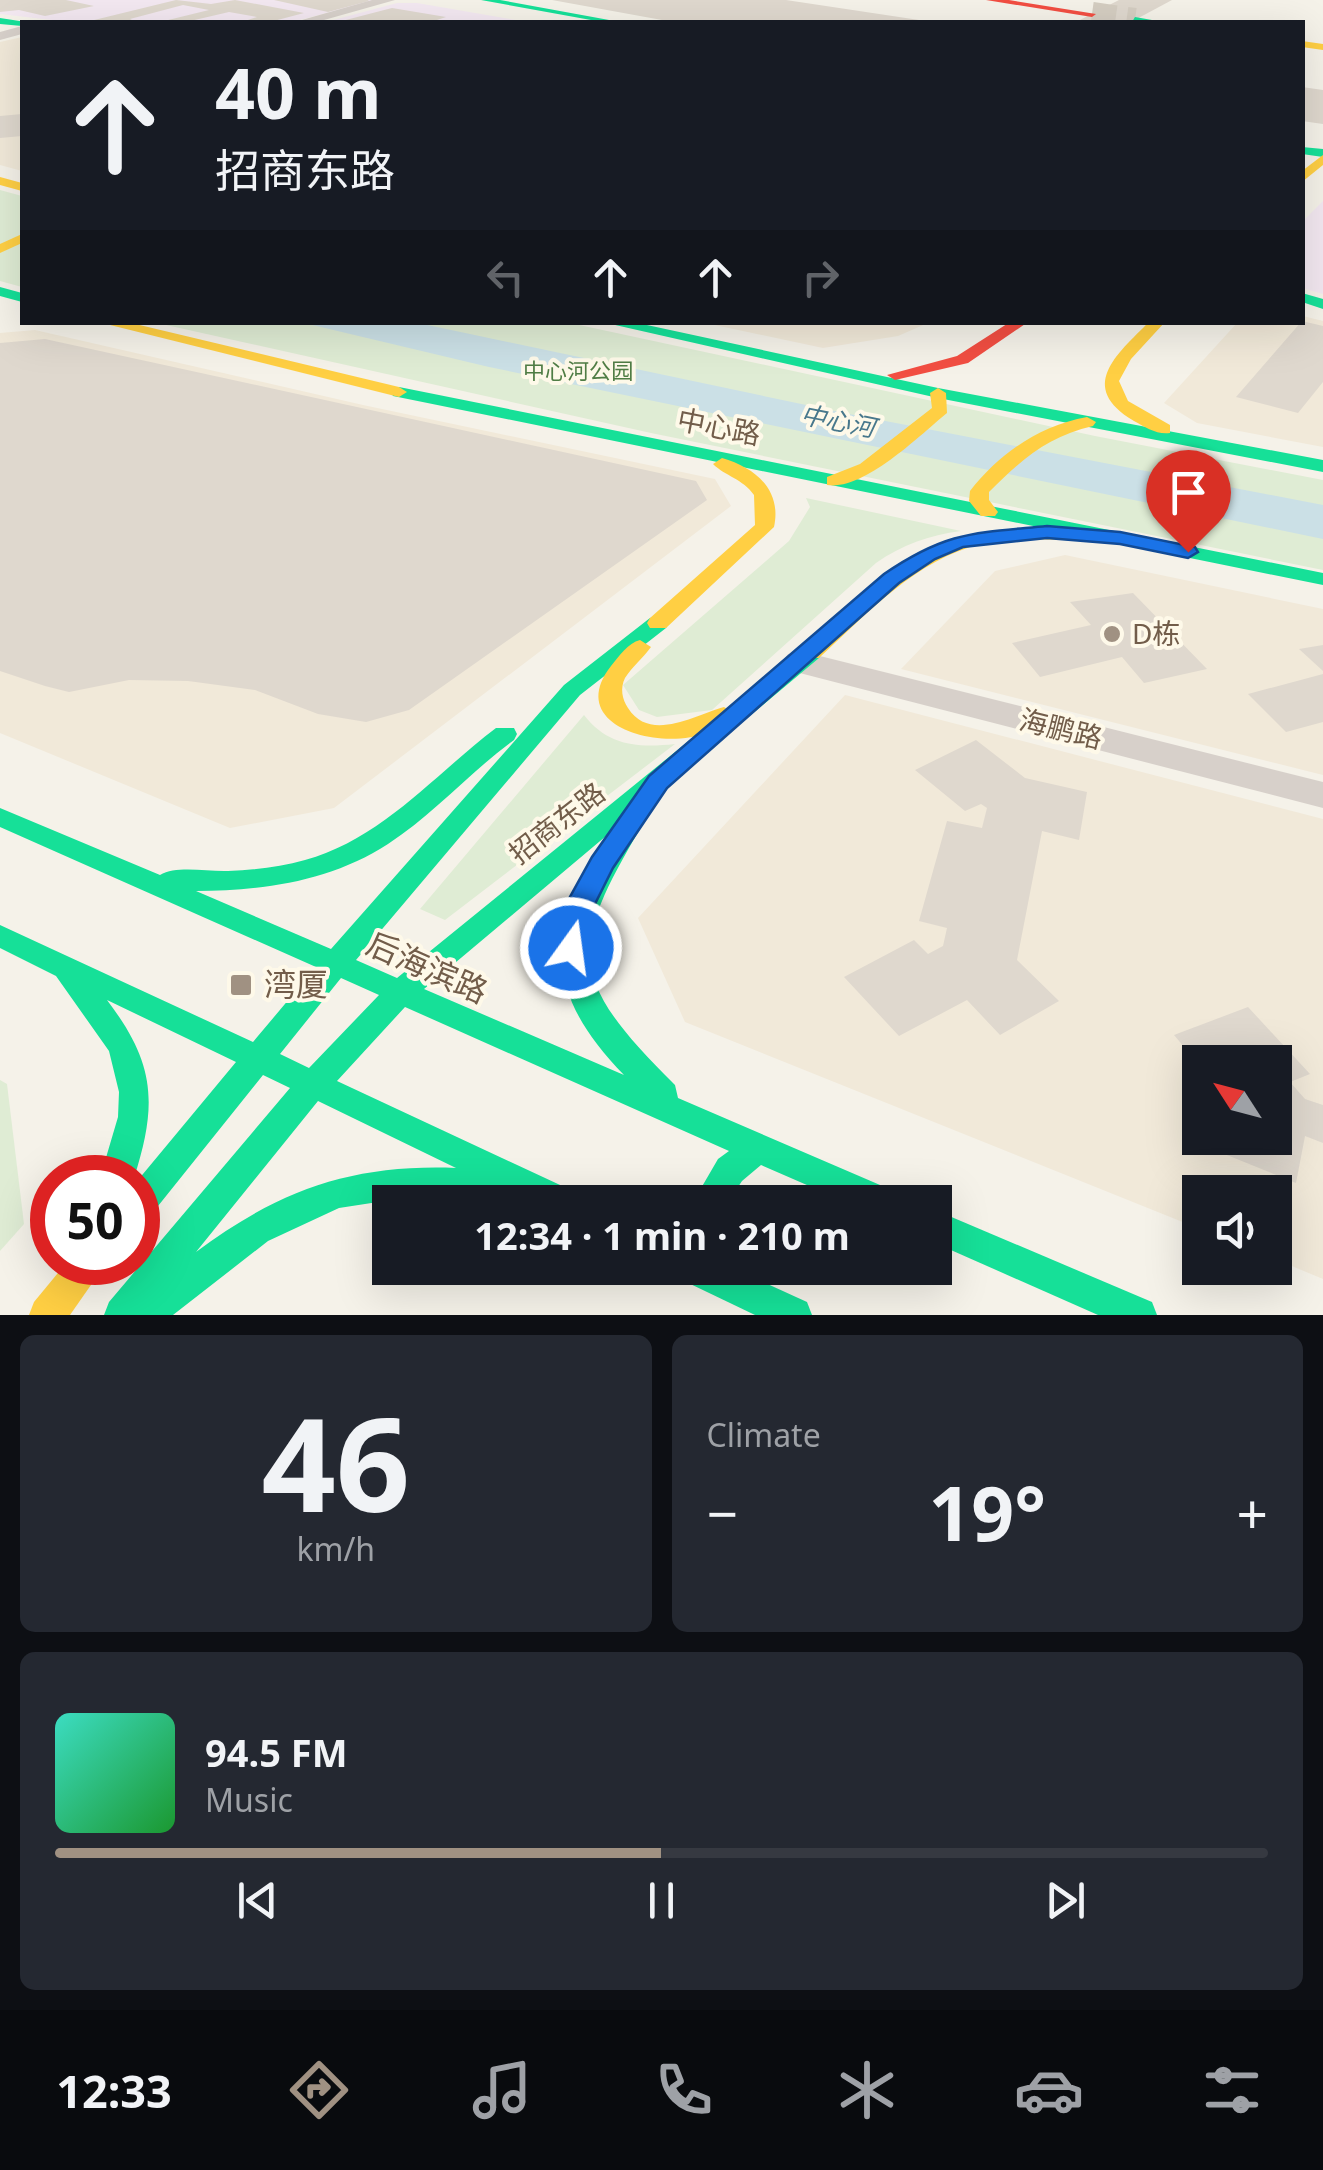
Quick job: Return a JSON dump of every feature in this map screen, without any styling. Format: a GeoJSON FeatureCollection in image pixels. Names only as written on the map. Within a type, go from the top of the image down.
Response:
{"type":"FeatureCollection","features":[{"type":"Feature","properties":{"kind":"main road"},"geometry":{"type":"LineString","coordinates":[[990,0],[1092,14]]}},
{"type":"Feature","properties":{"kind":"main road"},"geometry":{"type":"LineString","coordinates":[[475,2],[565,20]]}},
{"type":"Feature","properties":{"kind":"main road"},"geometry":{"type":"LineString","coordinates":[[475,2],[601,20]]}},
{"type":"Feature","properties":{"kind":"main road"},"geometry":{"type":"LineString","coordinates":[[1305,175],[1323,156]]}},
{"type":"Feature","properties":{"kind":"main road"},"geometry":{"type":"LineString","coordinates":[[0,291],[18,311]]}},
{"type":"Feature","properties":{"kind":"main road","name":"中心路"},"geometry":{"type":"LineString","coordinates":[[117,325],[250,359],[674,449],[834,481],[984,502],[1120,538],[1323,578]]}},
{"type":"Feature","properties":{"kind":"main road"},"geometry":{"type":"LineString","coordinates":[[623,325],[824,369],[939,401],[1087,422],[1323,466]]}},
{"type":"Feature","properties":{"kind":"main road"},"geometry":{"type":"LineString","coordinates":[[824,369],[893,375],[946,368],[982,353],[1017,325]]}},
{"type":"Feature","properties":{"kind":"main road"},"geometry":{"type":"LineString","coordinates":[[1155,325],[1111,372],[1107,384],[1124,410],[1201,444]]}},
{"type":"Feature","properties":{"kind":"main road"},"geometry":{"type":"LineString","coordinates":[[834,481],[867,468],[939,401]]}},
{"type":"Feature","properties":{"kind":"main road"},"geometry":{"type":"LineString","coordinates":[[984,502],[1043,430],[1058,423],[1087,422]]}},
{"type":"Feature","properties":{"kind":"main road"},"geometry":{"type":"LineString","coordinates":[[142,878],[218,884],[272,880],[341,858],[379,837],[491,744],[572,690],[666,617],[750,542],[770,514],[768,497],[758,482],[714,461],[674,449]]}},
{"type":"Feature","properties":{"kind":"main road","name":"招商东路"},"geometry":{"type":"LineString","coordinates":[[122,1315],[313,1086],[402,992],[464,934],[658,782],[892,579],[927,554],[959,541],[1047,532],[1120,538]]}},
{"type":"Feature","properties":{"kind":"main road"},"geometry":{"type":"LineString","coordinates":[[666,617],[614,677],[609,690],[616,712],[629,723],[660,733],[694,731],[786,674]]}},
{"type":"Feature","properties":{"kind":"main road"},"geometry":{"type":"LineString","coordinates":[[160,1178],[403,882],[572,690]]}},
{"type":"Feature","properties":{"kind":"main road"},"geometry":{"type":"LineString","coordinates":[[658,782],[602,864],[580,906],[571,948],[574,984],[595,1023],[630,1064],[694,1120]]}},
{"type":"Feature","properties":{"kind":"main road","name":"后海滨路"},"geometry":{"type":"LineString","coordinates":[[0,817],[843,1185]]}},
{"type":"Feature","properties":{"kind":"main road"},"geometry":{"type":"LineString","coordinates":[[0,936],[526,1185]]}},
{"type":"Feature","properties":{"kind":"main road"},"geometry":{"type":"LineString","coordinates":[[56,962],[102,1013],[132,1061],[139,1089],[123,1155]]}},
{"type":"Feature","properties":{"kind":"main road"},"geometry":{"type":"LineString","coordinates":[[721,1185],[730,1170],[757,1148]]}},
{"type":"Feature","properties":{"kind":"main road"},"geometry":{"type":"LineString","coordinates":[[145,1315],[229,1248],[277,1218],[325,1196],[372,1186]]}},
{"type":"Feature","properties":{"kind":"main road"},"geometry":{"type":"LineString","coordinates":[[952,1233],[1139,1315]]}},
{"type":"Feature","properties":{"kind":"main road"},"geometry":{"type":"LineString","coordinates":[[54,1307],[72,1285]]}},
{"type":"Feature","properties":{"kind":"main road"},"geometry":{"type":"LineString","coordinates":[[735,1285],[794,1315]]}},
{"type":"Feature","properties":{"kind":"street"},"geometry":{"type":"LineString","coordinates":[[310,20],[388,0]]}},
{"type":"Feature","properties":{"kind":"street","name":"海鹏路"},"geometry":{"type":"LineString","coordinates":[[786,674],[1323,795]]}},
{"type":"Feature","properties":{"kind":"shaded area"},"geometry":{"type":"Polygon","coordinates":[[[0,0],[376,0],[300,20],[52,20],[0,14],[0,0]]]}},
{"type":"Feature","properties":{"kind":"shaded area"},"geometry":{"type":"Polygon","coordinates":[[[397,3],[417,3],[515,20],[333,20],[397,3]]]}},
{"type":"Feature","properties":{"kind":"shaded area"},"geometry":{"type":"Polygon","coordinates":[[[20,37],[20,170],[0,165],[0,42],[20,37]]]}},
{"type":"Feature","properties":{"kind":"shaded area"},"geometry":{"type":"Polygon","coordinates":[[[1323,201],[1323,294],[1305,289],[1305,219],[1323,201]]]}},
{"type":"Feature","properties":{"kind":"shaded area"},"geometry":{"type":"Polygon","coordinates":[[[1305,316],[1323,321],[1323,447],[1197,423],[1164,403],[1235,325],[1305,325],[1305,316]]]}},
{"type":"Feature","properties":{"kind":"shaded area"},"geometry":{"type":"Polygon","coordinates":[[[714,325],[923,325],[898,336],[823,348],[714,325]]]}},
{"type":"Feature","properties":{"kind":"shaded area"},"geometry":{"type":"Polygon","coordinates":[[[35,330],[363,405],[715,479],[731,506],[334,808],[230,828],[0,733],[0,333],[35,330]]]}},
{"type":"Feature","properties":{"kind":"shaded area"},"geometry":{"type":"Polygon","coordinates":[[[1065,555],[1323,609],[1323,775],[901,669],[995,571],[1065,555]]]}},
{"type":"Feature","properties":{"kind":"shaded area"},"geometry":{"type":"Polygon","coordinates":[[[845,695],[1323,819],[1323,1279],[1292,1266],[1292,1175],[1182,1175],[1182,1222],[685,1022],[638,918],[845,695]]]}},
{"type":"Feature","properties":{"kind":"green space"},"geometry":{"type":"Polygon","coordinates":[[[0,190],[20,195],[20,286],[0,281],[0,190]]]}},
{"type":"Feature","properties":{"kind":"green space","name":"中心河公园"},"geometry":{"type":"Polygon","coordinates":[[[166,325],[579,325],[1095,436],[1323,480],[1323,570],[651,433],[166,325]]]}},
{"type":"Feature","properties":{"kind":"green space"},"geometry":{"type":"Polygon","coordinates":[[[806,498],[961,531],[916,542],[876,563],[712,710],[657,717],[639,710],[623,685],[789,541],[810,507],[806,498]]]}},
{"type":"Feature","properties":{"kind":"green space"},"geometry":{"type":"Polygon","coordinates":[[[584,715],[603,733],[625,743],[675,744],[445,920],[420,909],[584,715]]]}},
{"type":"Feature","properties":{"kind":"green space"},"geometry":{"type":"Polygon","coordinates":[[[0,1080],[7,1084],[24,1224],[0,1251],[0,1080]]]}},
{"type":"Feature","properties":{"kind":"water","name":"中心河"},"geometry":{"type":"Polygon","coordinates":[[[312,325],[427,325],[849,414],[1323,505],[1323,539],[489,367],[312,325]]]}},
{"type":"Feature","properties":{"kind":"building"},"geometry":{"type":"Polygon","coordinates":[[[0,0],[66,0],[94,6],[45,16],[19,10],[0,12],[0,0]]]}},
{"type":"Feature","properties":{"kind":"building"},"geometry":{"type":"Polygon","coordinates":[[[176,0],[211,4],[235,0],[304,13],[278,20],[248,20],[257,17],[229,12],[195,20],[168,20],[209,10],[183,5],[132,20],[94,20],[176,0]]]}},
{"type":"Feature","properties":{"kind":"building"},"geometry":{"type":"Polygon","coordinates":[[[274,0],[368,0],[369,1],[328,12],[274,0]]]}},
{"type":"Feature","properties":{"kind":"building"},"geometry":{"type":"Polygon","coordinates":[[[552,0],[786,0],[919,20],[662,20],[552,0]]]}},
{"type":"Feature","properties":{"kind":"building"},"geometry":{"type":"Polygon","coordinates":[[[1119,0],[1172,0],[1135,20],[1080,20],[1119,0]]]}},
{"type":"Feature","properties":{"kind":"building"},"geometry":{"type":"Polygon","coordinates":[[[392,8],[446,17],[437,20],[346,20],[392,8]]]}},
{"type":"Feature","properties":{"kind":"building"},"geometry":{"type":"Polygon","coordinates":[[[1305,87],[1323,90],[1323,124],[1305,121],[1305,87]]]}},
{"type":"Feature","properties":{"kind":"building"},"geometry":{"type":"Polygon","coordinates":[[[20,114],[20,136],[0,138],[0,116],[20,114]]]}},
{"type":"Feature","properties":{"kind":"building"},"geometry":{"type":"Polygon","coordinates":[[[1305,322],[1323,326],[1323,382],[1298,413],[1236,397],[1299,325],[1305,322]]]}},
{"type":"Feature","properties":{"kind":"building"},"geometry":{"type":"Polygon","coordinates":[[[45,339],[696,481],[707,500],[409,710],[366,722],[318,714],[255,690],[188,681],[129,680],[69,692],[0,671],[0,343],[45,339]]]}},
{"type":"Feature","properties":{"kind":"building","name":"D栋"},"geometry":{"type":"Polygon","coordinates":[[[1133,593],[1207,669],[1144,683],[1122,657],[1040,677],[1012,643],[1091,625],[1070,602],[1133,593]]]}},
{"type":"Feature","properties":{"kind":"building"},"geometry":{"type":"Polygon","coordinates":[[[1323,645],[1323,671],[1299,649],[1323,645]]]}},
{"type":"Feature","properties":{"kind":"building"},"geometry":{"type":"Polygon","coordinates":[[[1323,674],[1323,722],[1286,732],[1248,694],[1323,674]]]}},
{"type":"Feature","properties":{"kind":"building"},"geometry":{"type":"Polygon","coordinates":[[[976,740],[1025,778],[1087,792],[1079,840],[1042,831],[1017,960],[1059,1001],[1000,1035],[967,1000],[899,1036],[844,977],[914,940],[928,954],[943,946],[947,928],[919,921],[947,821],[982,828],[987,808],[981,804],[965,811],[915,770],[976,740]]]}},
{"type":"Feature","properties":{"kind":"building"},"geometry":{"type":"Polygon","coordinates":[[[1248,1007],[1283,1045],[1182,1045],[1174,1035],[1248,1007]]]}},
{"type":"Feature","properties":{"kind":"building"},"geometry":{"type":"Polygon","coordinates":[[[1292,1055],[1310,1074],[1292,1081],[1292,1055]]]}},
{"type":"Feature","properties":{"kind":"building"},"geometry":{"type":"Polygon","coordinates":[[[1292,1084],[1305,1099],[1323,1105],[1323,1143],[1305,1136],[1296,1183],[1292,1175],[1276,1175],[1227,1155],[1292,1155],[1292,1084]]]}},
{"type":"Feature","properties":{"kind":"tunnel"},"geometry":{"type":"LineString","coordinates":[[1092,14],[1135,20]]}},
{"type":"Feature","properties":{"kind":"traffic: fast"},"geometry":{"type":"LineString","coordinates":[[485,0],[603,20]]}},
{"type":"Feature","properties":{"kind":"traffic: fast"},"geometry":{"type":"LineString","coordinates":[[0,21],[20,23]]}},
{"type":"Feature","properties":{"kind":"traffic: fast"},"geometry":{"type":"LineString","coordinates":[[1305,150],[1323,153]]}},
{"type":"Feature","properties":{"kind":"traffic: fast"},"geometry":{"type":"LineString","coordinates":[[0,291],[20,297]]}},
{"type":"Feature","properties":{"kind":"traffic: fast"},"geometry":{"type":"LineString","coordinates":[[1305,298],[1323,304]]}},
{"type":"Feature","properties":{"kind":"traffic: fast"},"geometry":{"type":"LineString","coordinates":[[623,325],[938,393],[1323,466]]}},
{"type":"Feature","properties":{"kind":"traffic: fast"},"geometry":{"type":"LineString","coordinates":[[399,392],[1323,579]]}},
{"type":"Feature","properties":{"kind":"traffic: fast"},"geometry":{"type":"LineString","coordinates":[[160,1178],[403,882],[572,690],[658,623]]}},
{"type":"Feature","properties":{"kind":"traffic: fast"},"geometry":{"type":"LineString","coordinates":[[122,1315],[293,1106],[404,989],[811,653]]}},
{"type":"Feature","properties":{"kind":"traffic: fast"},"geometry":{"type":"LineString","coordinates":[[171,880],[253,879],[331,862],[396,825],[505,734]]}},
{"type":"Feature","properties":{"kind":"traffic: fast"},"geometry":{"type":"LineString","coordinates":[[0,817],[843,1185]]}},
{"type":"Feature","properties":{"kind":"traffic: fast"},"geometry":{"type":"LineString","coordinates":[[633,819],[587,901],[576,935],[575,965],[583,995],[600,1025],[664,1095]]}},
{"type":"Feature","properties":{"kind":"traffic: fast"},"geometry":{"type":"LineString","coordinates":[[0,936],[525,1185]]}},
{"type":"Feature","properties":{"kind":"traffic: fast"},"geometry":{"type":"LineString","coordinates":[[70,977],[109,1026],[131,1069],[134,1117],[125,1155]]}},
{"type":"Feature","properties":{"kind":"traffic: fast"},"geometry":{"type":"LineString","coordinates":[[721,1185],[730,1170],[757,1148]]}},
{"type":"Feature","properties":{"kind":"traffic: fast"},"geometry":{"type":"LineString","coordinates":[[381,1185],[485,1185]]}},
{"type":"Feature","properties":{"kind":"traffic: fast"},"geometry":{"type":"LineString","coordinates":[[157,1305],[230,1247],[282,1215],[339,1192],[372,1186]]}},
{"type":"Feature","properties":{"kind":"traffic: fast"},"geometry":{"type":"LineString","coordinates":[[952,1233],[1139,1315]]}},
{"type":"Feature","properties":{"kind":"traffic: fast"},"geometry":{"type":"LineString","coordinates":[[731,1285],[794,1315]]}},
{"type":"Feature","properties":{"kind":"traffic: slow"},"geometry":{"type":"LineString","coordinates":[[1305,44],[1323,47]]}},
{"type":"Feature","properties":{"kind":"traffic: slow"},"geometry":{"type":"LineString","coordinates":[[1305,175],[1323,159]]}},
{"type":"Feature","properties":{"kind":"traffic: slow"},"geometry":{"type":"LineString","coordinates":[[0,181],[20,186]]}},
{"type":"Feature","properties":{"kind":"traffic: slow"},"geometry":{"type":"LineString","coordinates":[[0,249],[20,239]]}},
{"type":"Feature","properties":{"kind":"traffic: slow"},"geometry":{"type":"LineString","coordinates":[[118,325],[399,392]]}},
{"type":"Feature","properties":{"kind":"traffic: slow"},"geometry":{"type":"LineString","coordinates":[[1155,325],[1126,355],[1111,381],[1113,393],[1122,404],[1164,429]]}},
{"type":"Feature","properties":{"kind":"traffic: slow"},"geometry":{"type":"LineString","coordinates":[[834,481],[867,468],[941,409],[938,393]]}},
{"type":"Feature","properties":{"kind":"traffic: slow"},"geometry":{"type":"LineString","coordinates":[[988,512],[979,501],[979,491],[1015,456],[1054,431],[1087,422]]}},
{"type":"Feature","properties":{"kind":"traffic: slow"},"geometry":{"type":"LineString","coordinates":[[658,623],[764,527],[767,504],[759,487],[722,464]]}},
{"type":"Feature","properties":{"kind":"traffic: slow"},"geometry":{"type":"LineString","coordinates":[[811,653],[887,586],[948,548],[1017,534],[1120,538]]}},
{"type":"Feature","properties":{"kind":"traffic: slow"},"geometry":{"type":"LineString","coordinates":[[640,647],[611,685],[613,704],[624,720],[637,728],[666,732],[724,715]]}},
{"type":"Feature","properties":{"kind":"traffic: slow"},"geometry":{"type":"LineString","coordinates":[[47,1315],[71,1285]]}},
{"type":"Feature","properties":{"kind":"traffic: jam"},"geometry":{"type":"LineString","coordinates":[[990,0],[1092,14]]}},
{"type":"Feature","properties":{"kind":"traffic: jam"},"geometry":{"type":"LineString","coordinates":[[895,375],[962,360],[1016,325]]}},
{"type":"Feature","properties":{"kind":"place","name":"D栋"},"geometry":{"type":"Point","coordinates":[1112,634]}},
{"type":"Feature","properties":{"kind":"place","name":"湾厦"},"geometry":{"type":"Point","coordinates":[241,985]}},
{"type":"Feature","properties":{"kind":"route"},"geometry":{"type":"LineString","coordinates":[[571,948],[580,906],[602,864],[658,782],[892,579],[927,554],[959,541],[1047,532],[1120,538],[1188,552]]}}]}
